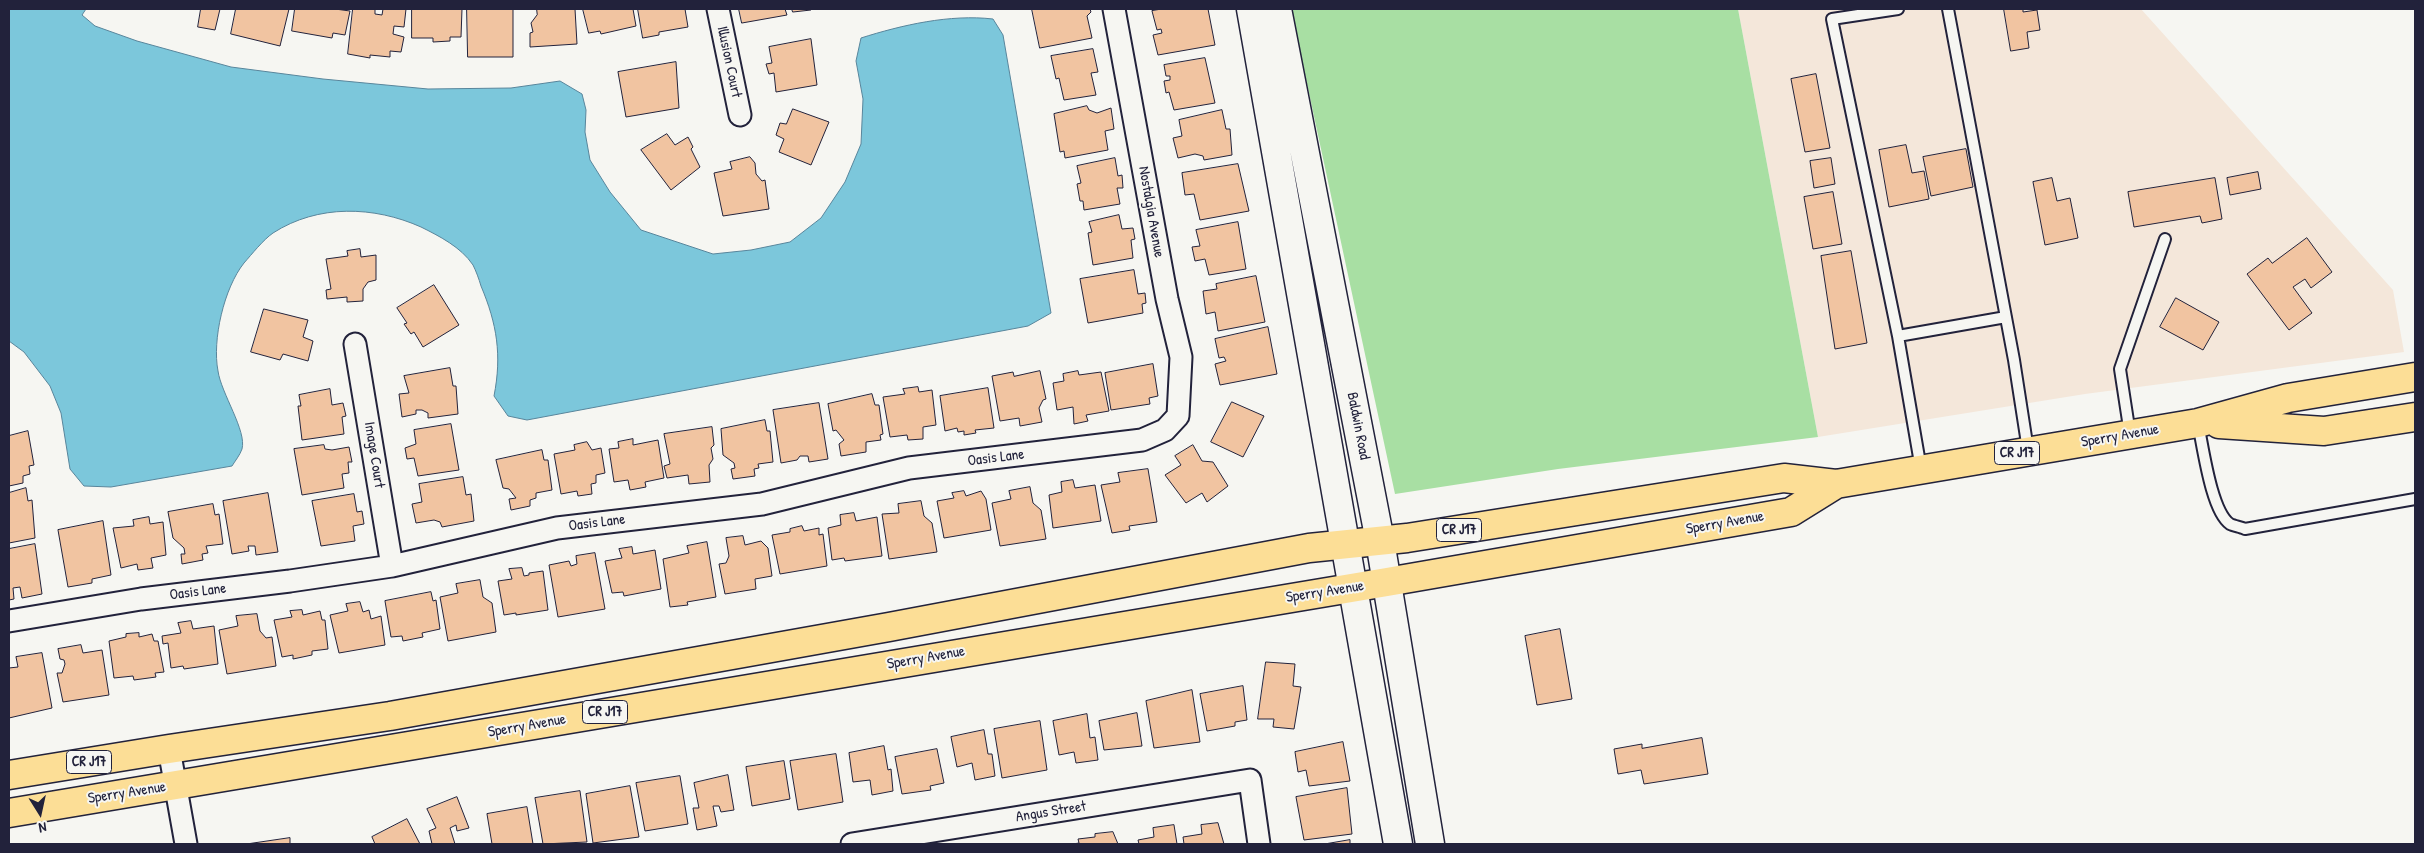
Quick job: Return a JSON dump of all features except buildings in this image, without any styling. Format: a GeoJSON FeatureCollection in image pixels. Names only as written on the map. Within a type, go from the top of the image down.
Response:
{"type":"FeatureCollection","features":[{"type":"Feature","properties":{"kind":"main road","name":"Baldwin Road"},"geometry":{"type":"LineString","coordinates":[[1251,9],[1355,587],[1398,844]]}},
{"type":"Feature","properties":{"kind":"main road","name":"Baldwin Road"},"geometry":{"type":"LineString","coordinates":[[1277,9],[1380,541],[1430,844]]}},
{"type":"Feature","properties":{"kind":"main road","name":"Sperry Avenue"},"geometry":{"type":"LineString","coordinates":[[9,775],[390,716],[889,627],[1290,552],[1380,541],[1784,478],[1836,484],[2198,422],[2288,398],[2415,377]]}},
{"type":"Feature","properties":{"kind":"main road","name":"Sperry Avenue"},"geometry":{"type":"LineString","coordinates":[[2198,422],[2324,431],[2415,417]]}},
{"type":"Feature","properties":{"kind":"main road","name":"Sperry Avenue"},"geometry":{"type":"LineString","coordinates":[[9,813],[1387,582],[1791,512],[1836,484]]}},
{"type":"Feature","properties":{"kind":"street","name":"Illusion Court"},"geometry":{"type":"LineString","coordinates":[[718,9],[740,115]]}},
{"type":"Feature","properties":{"kind":"street","name":"Nostalgia Avenue"},"geometry":{"type":"LineString","coordinates":[[1114,9],[1165,289],[1181,357],[1178,416]]}},
{"type":"Feature","properties":{"kind":"street","name":"Image Court"},"geometry":{"type":"LineString","coordinates":[[356,344],[392,566]]}},
{"type":"Feature","properties":{"kind":"street","name":"Oasis Lane"},"geometry":{"type":"LineString","coordinates":[[9,621],[141,598],[290,581],[392,566],[557,528],[762,504],[909,468],[1142,440],[1165,430],[1178,416]]}},
{"type":"Feature","properties":{"kind":"street"},"geometry":{"type":"LineString","coordinates":[[169,749],[186,844]]}},
{"type":"Feature","properties":{"kind":"street","name":"Angus Street"},"geometry":{"type":"LineString","coordinates":[[852,844],[1250,780],[1259,844]]}},
{"type":"Feature","properties":{"kind":"lane"},"geometry":{"type":"LineString","coordinates":[[1898,9],[1832,19],[1898,336],[1921,469]]}},
{"type":"Feature","properties":{"kind":"lane"},"geometry":{"type":"LineString","coordinates":[[1948,9],[2006,317],[2029,451]]}},
{"type":"Feature","properties":{"kind":"lane"},"geometry":{"type":"LineString","coordinates":[[2130,434],[2120,369],[2165,239]]}},
{"type":"Feature","properties":{"kind":"lane"},"geometry":{"type":"LineString","coordinates":[[1898,336],[2006,317]]}},
{"type":"Feature","properties":{"kind":"lane"},"geometry":{"type":"LineString","coordinates":[[2198,422],[2216,499],[2221,513],[2230,524],[2245,529],[2415,499]]}},
{"type":"Feature","properties":{"kind":"shaded area"},"geometry":{"type":"Polygon","coordinates":[[[1738,9],[2141,9],[2393,290],[2404,352],[2085,394],[1818,437],[1738,9]]]}},
{"type":"Feature","properties":{"kind":"green space"},"geometry":{"type":"Polygon","coordinates":[[[1291,9],[1738,9],[1818,437],[1558,469],[1395,494],[1291,9]]]}},
{"type":"Feature","properties":{"kind":"water"},"geometry":{"type":"Polygon","coordinates":[[[9,9],[86,9],[82,15],[95,26],[137,41],[231,67],[323,79],[428,89],[511,88],[560,81],[582,94],[586,110],[585,132],[590,160],[610,192],[641,230],[713,254],[751,250],[790,242],[821,218],[845,182],[861,144],[863,99],[856,61],[861,38],[893,29],[943,19],[993,19],[1003,35],[1051,313],[1028,326],[527,420],[508,416],[494,396],[498,367],[497,340],[491,313],[473,265],[468,259],[456,247],[442,238],[403,220],[365,212],[327,213],[308,217],[290,224],[269,236],[244,263],[225,300],[218,330],[218,371],[243,441],[242,449],[232,466],[111,487],[84,486],[70,469],[61,413],[50,386],[24,352],[9,341],[9,9]]]}}]}
